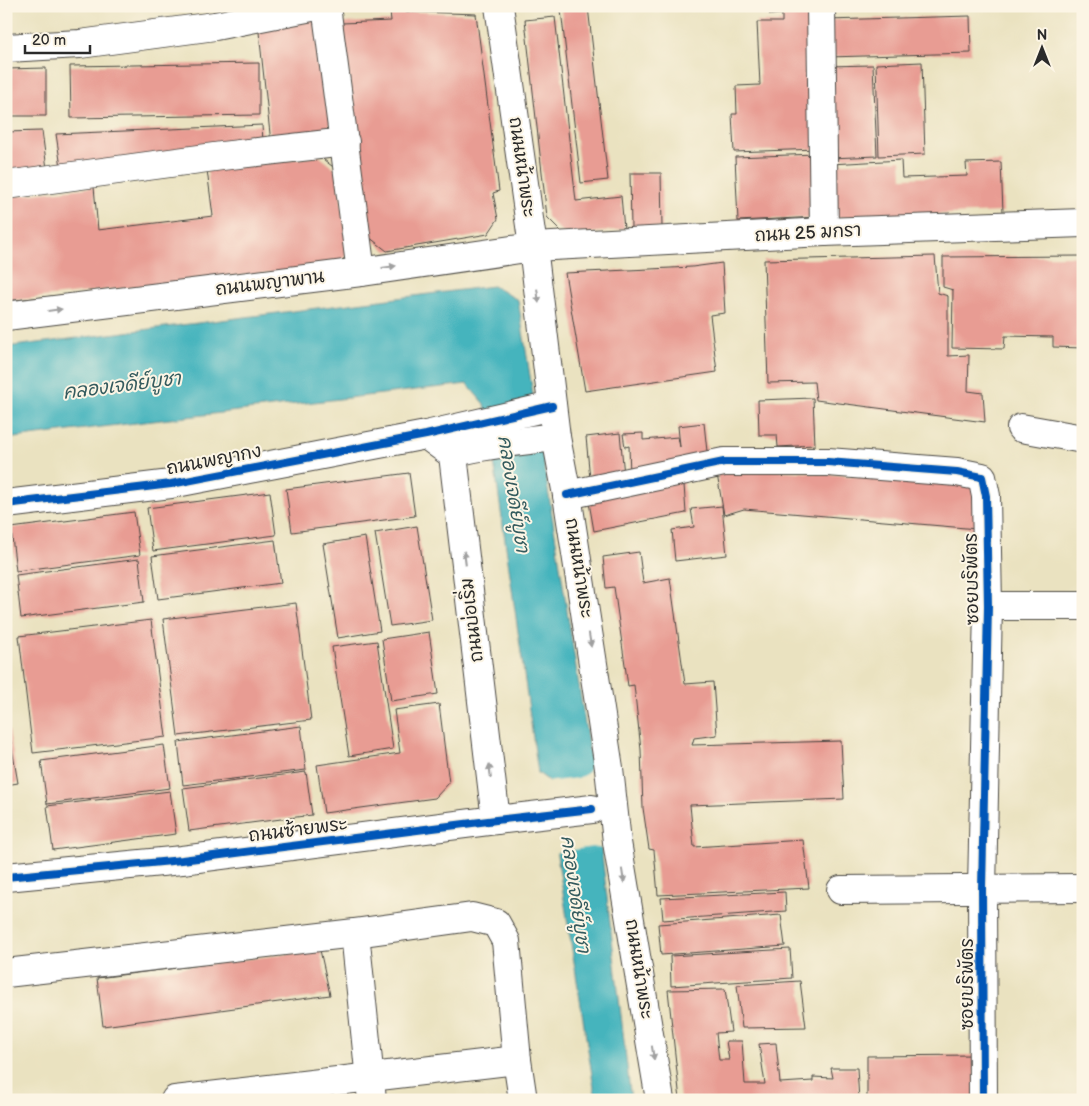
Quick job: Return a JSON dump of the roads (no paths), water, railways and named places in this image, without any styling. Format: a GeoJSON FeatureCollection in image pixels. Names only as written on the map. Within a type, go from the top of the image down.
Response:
{"type":"FeatureCollection","features":[{"type":"Feature","properties":{"kind":"street"},"geometry":{"type":"LineString","coordinates":[[6,48],[90,43],[215,26],[317,6]]}},
{"type":"Feature","properties":{"kind":"street"},"geometry":{"type":"LineString","coordinates":[[326,6],[361,272]]}},
{"type":"Feature","properties":{"kind":"street","name":"ถนนหน้าพระ"},"geometry":{"type":"LineString","coordinates":[[499,6],[533,247],[552,406],[548,438],[567,495],[609,768],[617,842],[660,1100]]}},
{"type":"Feature","properties":{"kind":"street"},"geometry":{"type":"LineString","coordinates":[[821,6],[824,232]]}},
{"type":"Feature","properties":{"kind":"street"},"geometry":{"type":"LineString","coordinates":[[6,185],[222,156],[345,142]]}},
{"type":"Feature","properties":{"kind":"street","name":"ถนน 25 มกรา"},"geometry":{"type":"LineString","coordinates":[[533,247],[824,232],[1083,223]]}},
{"type":"Feature","properties":{"kind":"street","name":"ถนนพญาพาน"},"geometry":{"type":"LineString","coordinates":[[6,316],[361,272],[533,247]]}},
{"type":"Feature","properties":{"kind":"street","name":"ถนนพญากง"},"geometry":{"type":"LineString","coordinates":[[6,504],[171,484],[426,435],[521,415],[552,406]]}},
{"type":"Feature","properties":{"kind":"street"},"geometry":{"type":"LineString","coordinates":[[1021,428],[1083,439]]}},
{"type":"Feature","properties":{"kind":"street"},"geometry":{"type":"LineString","coordinates":[[426,435],[464,452],[548,438]]}},
{"type":"Feature","properties":{"kind":"street","name":"ถนนบ่อเริ่ม"},"geometry":{"type":"LineString","coordinates":[[464,452],[504,819]]}},
{"type":"Feature","properties":{"kind":"street","name":"ซอยบริพัตร"},"geometry":{"type":"LineString","coordinates":[[567,495],[724,462],[828,462],[957,472],[982,478],[986,496],[988,606],[982,889],[983,1100]]}},
{"type":"Feature","properties":{"kind":"street"},"geometry":{"type":"LineString","coordinates":[[988,606],[1083,606]]}},
{"type":"Feature","properties":{"kind":"street"},"geometry":{"type":"LineString","coordinates":[[609,768],[592,809],[617,842]]}},
{"type":"Feature","properties":{"kind":"street","name":"ถนนซ้ายพระ"},"geometry":{"type":"LineString","coordinates":[[6,877],[182,860],[592,809]]}},
{"type":"Feature","properties":{"kind":"street"},"geometry":{"type":"LineString","coordinates":[[841,890],[1083,888]]}},
{"type":"Feature","properties":{"kind":"street"},"geometry":{"type":"LineString","coordinates":[[6,973],[355,934],[472,917],[496,923],[506,941],[517,1060],[523,1100]]}},
{"type":"Feature","properties":{"kind":"street"},"geometry":{"type":"LineString","coordinates":[[355,934],[371,1089]]}},
{"type":"Feature","properties":{"kind":"street"},"geometry":{"type":"LineString","coordinates":[[182,1099],[371,1089],[517,1060]]}},
{"type":"Feature","properties":{"kind":"water","name":"คลองเจดีย์บูชา"},"geometry":{"type":"Polygon","coordinates":[[[493,286],[518,300],[591,762],[631,1100],[596,1100],[557,855],[549,781],[538,773],[484,404],[467,384],[6,439],[6,347],[493,286]]]}}]}
